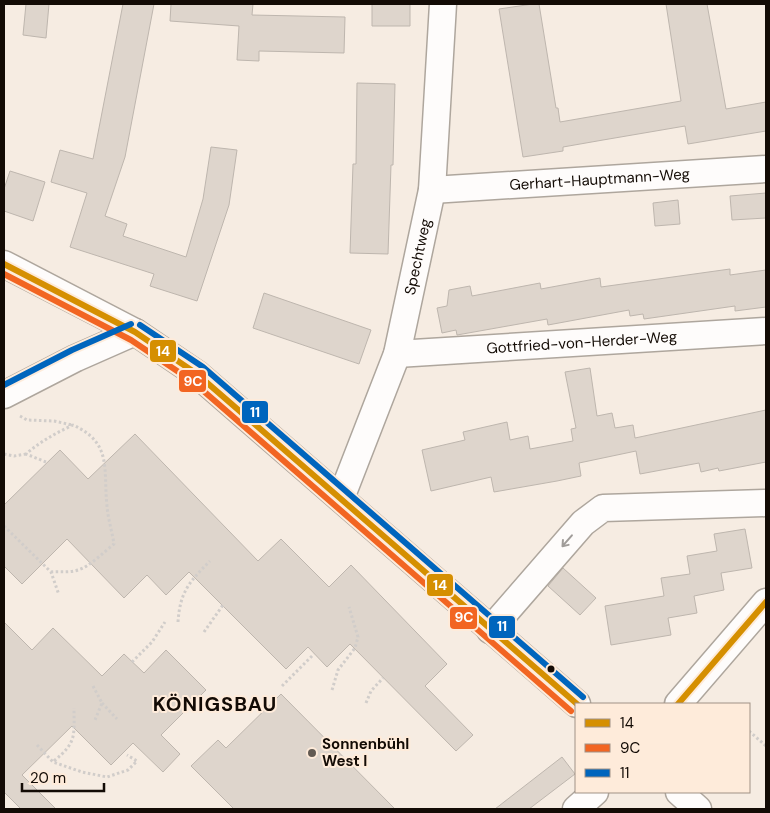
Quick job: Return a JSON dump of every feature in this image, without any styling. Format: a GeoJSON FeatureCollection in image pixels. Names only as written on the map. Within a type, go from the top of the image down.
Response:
{"type":"FeatureCollection","features":[{"type":"Feature","properties":{"kind":"street","name":"Spechtweg"},"geometry":{"type":"LineString","coordinates":[[341,498],[397,354],[432,190],[443,4]]}},
{"type":"Feature","properties":{"kind":"street","name":"Gerhart-Hauptmann-Weg"},"geometry":{"type":"LineString","coordinates":[[432,190],[766,169]]}},
{"type":"Feature","properties":{"kind":"street"},"geometry":{"type":"LineString","coordinates":[[4,264],[135,332],[197,374],[576,703]]}},
{"type":"Feature","properties":{"kind":"street","name":"Gottfried-von-Herder-Weg"},"geometry":{"type":"LineString","coordinates":[[397,354],[766,331]]}},
{"type":"Feature","properties":{"kind":"street"},"geometry":{"type":"LineString","coordinates":[[11,405],[76,358],[135,332]]}},
{"type":"Feature","properties":{"kind":"street"},"geometry":{"type":"LineString","coordinates":[[490,630],[583,523],[603,508],[766,503]]}},
{"type":"Feature","properties":{"kind":"street"},"geometry":{"type":"LineString","coordinates":[[679,703],[766,602]]}},
{"type":"Feature","properties":{"kind":"street"},"geometry":{"type":"LineString","coordinates":[[576,809],[594,793]]}},
{"type":"Feature","properties":{"kind":"street"},"geometry":{"type":"LineString","coordinates":[[680,793],[698,809]]}},
{"type":"Feature","properties":{"kind":"path"},"geometry":{"type":"LineString","coordinates":[[11,405],[27,420],[54,421],[74,425],[82,429],[97,441],[103,453],[107,512],[114,544],[81,570],[51,572]]}},
{"type":"Feature","properties":{"kind":"path"},"geometry":{"type":"LineString","coordinates":[[26,454],[37,444],[74,425]]}},
{"type":"Feature","properties":{"kind":"path"},"geometry":{"type":"LineString","coordinates":[[4,454],[14,456],[26,454],[46,462]]}},
{"type":"Feature","properties":{"kind":"path"},"geometry":{"type":"LineString","coordinates":[[4,526],[51,572],[59,596]]}},
{"type":"Feature","properties":{"kind":"path"},"geometry":{"type":"LineString","coordinates":[[178,622],[181,597],[188,584],[210,561]]}},
{"type":"Feature","properties":{"kind":"path"},"geometry":{"type":"LineString","coordinates":[[204,632],[222,606]]}},
{"type":"Feature","properties":{"kind":"path"},"geometry":{"type":"LineString","coordinates":[[332,690],[338,670],[355,648],[358,637],[349,607]]}},
{"type":"Feature","properties":{"kind":"path"},"geometry":{"type":"LineString","coordinates":[[132,662],[152,642],[164,622]]}},
{"type":"Feature","properties":{"kind":"path"},"geometry":{"type":"LineString","coordinates":[[282,686],[314,654]]}},
{"type":"Feature","properties":{"kind":"path"},"geometry":{"type":"LineString","coordinates":[[366,703],[371,691],[383,678]]}},
{"type":"Feature","properties":{"kind":"path"},"geometry":{"type":"LineString","coordinates":[[93,686],[102,702],[117,719]]}},
{"type":"Feature","properties":{"kind":"path"},"geometry":{"type":"LineString","coordinates":[[95,720],[102,702]]}},
{"type":"Feature","properties":{"kind":"path"},"geometry":{"type":"LineString","coordinates":[[53,762],[68,750],[74,736],[74,708]]}},
{"type":"Feature","properties":{"kind":"path"},"geometry":{"type":"LineString","coordinates":[[750,732],[766,746]]}},
{"type":"Feature","properties":{"kind":"path"},"geometry":{"type":"LineString","coordinates":[[37,745],[53,762],[82,772],[107,777],[128,770],[137,761],[127,755]]}},
{"type":"Feature","properties":{"kind":"building"},"geometry":{"type":"Polygon","coordinates":[[[26,4],[49,4],[46,38],[23,35],[26,4]]]}},
{"type":"Feature","properties":{"kind":"building"},"geometry":{"type":"Polygon","coordinates":[[[123,4],[154,4],[125,157],[105,216],[127,224],[123,236],[186,257],[203,199],[211,147],[237,150],[229,205],[197,301],[150,286],[154,274],[70,247],[87,193],[51,182],[60,150],[93,159],[123,4]]]}},
{"type":"Feature","properties":{"kind":"building"},"geometry":{"type":"Polygon","coordinates":[[[171,4],[253,4],[252,15],[345,17],[344,53],[259,51],[259,61],[237,60],[239,26],[170,21],[171,4]]]}},
{"type":"Feature","properties":{"kind":"building"},"geometry":{"type":"Polygon","coordinates":[[[372,4],[410,4],[410,26],[372,26],[372,4]]]}},
{"type":"Feature","properties":{"kind":"building"},"geometry":{"type":"Polygon","coordinates":[[[539,4],[560,122],[681,101],[666,4],[707,4],[726,109],[766,102],[766,131],[688,144],[685,126],[563,147],[563,151],[523,157],[499,9],[539,4]]]}},
{"type":"Feature","properties":{"kind":"building"},"geometry":{"type":"Polygon","coordinates":[[[357,83],[395,84],[388,254],[350,253],[353,164],[356,164],[357,83]]]}},
{"type":"Feature","properties":{"kind":"building"},"geometry":{"type":"Polygon","coordinates":[[[10,171],[45,182],[33,221],[4,211],[4,189],[10,171]]]}},
{"type":"Feature","properties":{"kind":"building"},"geometry":{"type":"Polygon","coordinates":[[[766,193],[766,218],[732,220],[730,196],[766,193]]]}},
{"type":"Feature","properties":{"kind":"building"},"geometry":{"type":"Polygon","coordinates":[[[678,200],[680,224],[655,226],[653,203],[678,200]]]}},
{"type":"Feature","properties":{"kind":"building"},"geometry":{"type":"Polygon","coordinates":[[[730,269],[730,275],[766,270],[766,307],[735,311],[735,306],[644,319],[643,314],[630,316],[629,310],[548,325],[547,319],[457,335],[456,330],[442,333],[437,308],[447,306],[449,290],[470,286],[472,296],[540,283],[541,289],[600,278],[601,287],[730,269]]]}},
{"type":"Feature","properties":{"kind":"building"},"geometry":{"type":"Polygon","coordinates":[[[264,293],[371,330],[359,364],[253,328],[264,293]]]}},
{"type":"Feature","properties":{"kind":"building"},"geometry":{"type":"Polygon","coordinates":[[[590,368],[597,416],[612,413],[615,428],[633,425],[635,438],[766,410],[766,462],[719,471],[718,468],[701,472],[699,463],[640,474],[636,451],[579,463],[581,476],[557,481],[494,492],[491,477],[431,491],[422,450],[465,440],[463,432],[507,422],[510,440],[528,436],[530,449],[573,441],[571,429],[576,428],[565,372],[590,368]]]}},
{"type":"Feature","properties":{"kind":"building"},"geometry":{"type":"Polygon","coordinates":[[[135,434],[258,561],[281,539],[329,587],[351,565],[447,664],[425,686],[473,735],[456,751],[350,644],[327,667],[308,647],[286,669],[189,572],[166,595],[147,575],[124,598],[67,539],[22,584],[4,566],[4,505],[60,450],[88,479],[135,434]]]}},
{"type":"Feature","properties":{"kind":"building"},"geometry":{"type":"Polygon","coordinates":[[[745,529],[752,568],[721,573],[724,590],[694,596],[697,613],[668,618],[671,635],[611,645],[605,606],[664,596],[661,578],[690,574],[687,556],[717,551],[714,534],[745,529]]]}},
{"type":"Feature","properties":{"kind":"building"},"geometry":{"type":"Polygon","coordinates":[[[563,568],[596,598],[580,615],[548,586],[563,568]]]}},
{"type":"Feature","properties":{"kind":"building"},"geometry":{"type":"Polygon","coordinates":[[[4,622],[32,650],[53,628],[102,676],[124,654],[144,673],[166,650],[206,690],[161,735],[180,754],[163,772],[133,743],[111,765],[72,726],[22,775],[56,809],[21,809],[4,792],[4,622]]]}},
{"type":"Feature","properties":{"kind":"building","name":"Sonnenbühl West I"},"geometry":{"type":"Polygon","coordinates":[[[281,694],[395,809],[234,809],[191,766],[218,740],[226,748],[281,694]]]}},
{"type":"Feature","properties":{"kind":"building"},"geometry":{"type":"Polygon","coordinates":[[[562,757],[575,774],[529,809],[495,809],[562,757]]]}},
{"type":"Feature","properties":{"kind":"transit line","name":"14"},"geometry":{"type":"LineString","coordinates":[[4,264],[135,332],[197,374],[576,703]]}},
{"type":"Feature","properties":{"kind":"transit line","name":"9C"},"geometry":{"type":"LineString","coordinates":[[4,274],[131,340],[192,381],[571,711]]}},
{"type":"Feature","properties":{"kind":"transit line","name":"11"},"geometry":{"type":"LineString","coordinates":[[4,385],[72,350],[131,324]]}},
{"type":"Feature","properties":{"kind":"transit line","name":"11"},"geometry":{"type":"LineString","coordinates":[[140,325],[203,367],[583,697]]}},
{"type":"Feature","properties":{"kind":"transit line","name":"14"},"geometry":{"type":"LineString","coordinates":[[679,703],[766,602]]}},
{"type":"Feature","properties":{"kind":"place","name":"Sonnenbühl West I"},"geometry":{"type":"Point","coordinates":[312,753]}},
{"type":"Feature","properties":{"kind":"district","name":"KÖNIGSBAU"},"geometry":{"type":"Point","coordinates":[215,704]}}]}
